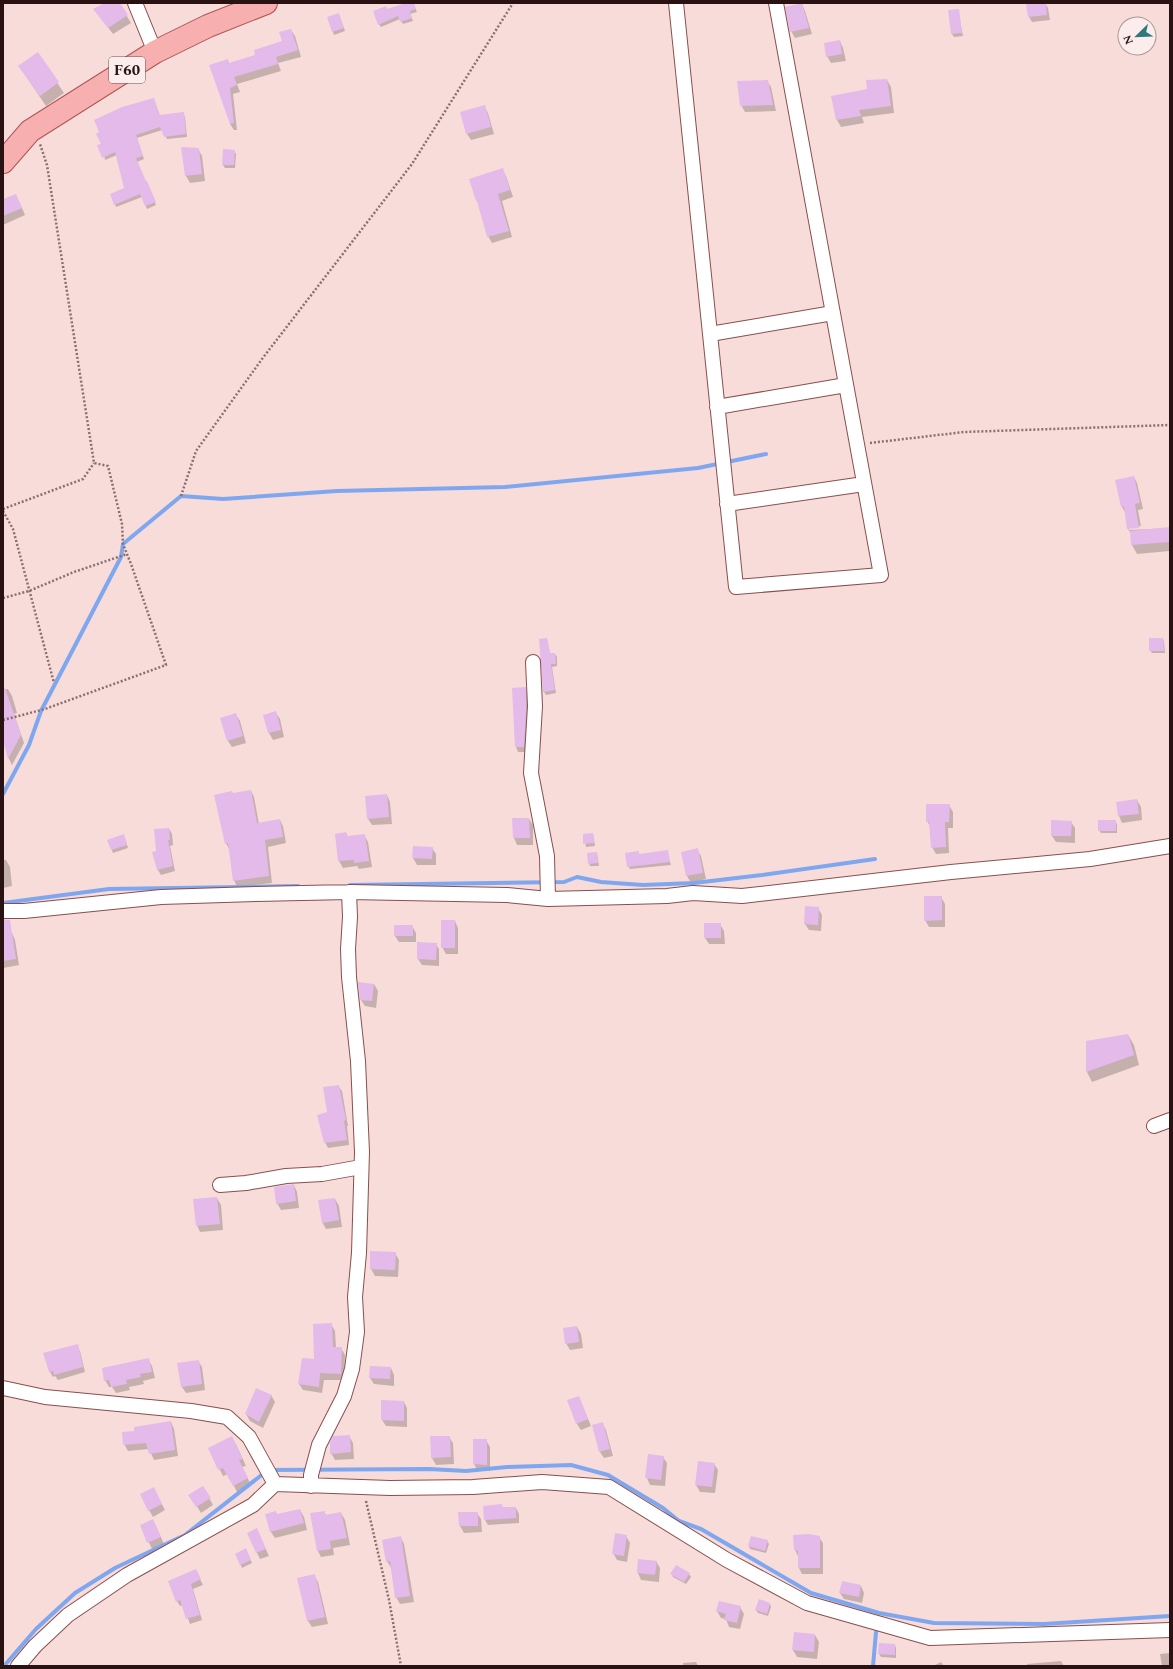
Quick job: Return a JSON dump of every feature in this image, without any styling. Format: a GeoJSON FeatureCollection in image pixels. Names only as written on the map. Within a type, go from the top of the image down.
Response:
{"type":"FeatureCollection","features":[{"type":"Feature","properties":{"kind":"main road","name":"F60"},"geometry":{"type":"LineString","coordinates":[[3,162],[30,131],[155,52],[208,26],[266,3]]}},
{"type":"Feature","properties":{"kind":"street"},"geometry":{"type":"LineString","coordinates":[[135,3],[155,52]]}},
{"type":"Feature","properties":{"kind":"street"},"geometry":{"type":"LineString","coordinates":[[676,3],[736,587],[881,576],[776,3]]}},
{"type":"Feature","properties":{"kind":"street"},"geometry":{"type":"LineString","coordinates":[[710,334],[833,313]]}},
{"type":"Feature","properties":{"kind":"street"},"geometry":{"type":"LineString","coordinates":[[717,407],[846,385]]}},
{"type":"Feature","properties":{"kind":"street"},"geometry":{"type":"LineString","coordinates":[[727,504],[864,484]]}},
{"type":"Feature","properties":{"kind":"street"},"geometry":{"type":"LineString","coordinates":[[533,662],[535,706],[532,773],[547,856],[548,899]]}},
{"type":"Feature","properties":{"kind":"street"},"geometry":{"type":"LineString","coordinates":[[3,911],[24,911],[161,898],[349,892],[507,895],[548,899],[667,896],[692,893],[742,896],[951,872],[1090,859],[1170,846]]}},
{"type":"Feature","properties":{"kind":"street"},"geometry":{"type":"LineString","coordinates":[[311,1486],[311,1475],[319,1445],[344,1396],[352,1369],[356,1340],[355,1297],[359,1252],[360,1167],[362,1152],[360,1099],[348,954],[350,917],[349,892]]}},
{"type":"Feature","properties":{"kind":"street"},"geometry":{"type":"LineString","coordinates":[[1154,1126],[1170,1120]]}},
{"type":"Feature","properties":{"kind":"street"},"geometry":{"type":"LineString","coordinates":[[220,1185],[246,1183],[286,1176],[322,1174],[360,1167]]}},
{"type":"Feature","properties":{"kind":"street"},"geometry":{"type":"LineString","coordinates":[[3,1388],[45,1397],[191,1411],[227,1417],[249,1437],[275,1484]]}},
{"type":"Feature","properties":{"kind":"street"},"geometry":{"type":"LineString","coordinates":[[18,1666],[35,1646],[68,1615],[127,1575],[253,1505],[275,1484],[363,1488],[473,1487],[542,1482],[609,1487],[727,1560],[807,1603],[930,1638],[1170,1630]]}},
{"type":"Feature","properties":{"kind":"path"},"geometry":{"type":"LineString","coordinates":[[181,496],[196,451],[262,359],[412,164],[513,3]]}},
{"type":"Feature","properties":{"kind":"path"},"geometry":{"type":"LineString","coordinates":[[30,131],[41,145],[47,165],[94,463],[83,479],[3,510],[13,529],[54,683]]}},
{"type":"Feature","properties":{"kind":"path"},"geometry":{"type":"LineString","coordinates":[[857,444],[964,432],[1170,425]]}},
{"type":"Feature","properties":{"kind":"path"},"geometry":{"type":"LineString","coordinates":[[3,720],[45,709],[166,665],[123,544],[122,524],[108,466],[94,463]]}},
{"type":"Feature","properties":{"kind":"path"},"geometry":{"type":"LineString","coordinates":[[3,598],[29,591],[74,572],[127,554]]}},
{"type":"Feature","properties":{"kind":"path"},"geometry":{"type":"LineString","coordinates":[[363,1488],[389,1600],[401,1666]]}},
{"type":"Feature","properties":{"kind":"building"},"geometry":{"type":"Polygon","coordinates":[[[105,3],[120,3],[128,15],[108,28],[93,9],[105,3]]]}},
{"type":"Feature","properties":{"kind":"building"},"geometry":{"type":"Polygon","coordinates":[[[406,3],[414,3],[416,9],[410,11],[412,18],[400,22],[398,16],[378,25],[373,11],[386,6],[387,9],[406,3]]]}},
{"type":"Feature","properties":{"kind":"building"},"geometry":{"type":"Polygon","coordinates":[[[802,3],[809,28],[790,32],[785,7],[802,3]]]}},
{"type":"Feature","properties":{"kind":"building"},"geometry":{"type":"Polygon","coordinates":[[[1026,3],[1046,3],[1047,15],[1028,17],[1026,3]]]}},
{"type":"Feature","properties":{"kind":"building"},"geometry":{"type":"Polygon","coordinates":[[[959,9],[962,33],[951,34],[948,10],[959,9]]]}},
{"type":"Feature","properties":{"kind":"building"},"geometry":{"type":"Polygon","coordinates":[[[339,13],[344,28],[332,32],[327,17],[339,13]]]}},
{"type":"Feature","properties":{"kind":"building"},"geometry":{"type":"Polygon","coordinates":[[[291,29],[298,50],[276,57],[278,64],[234,77],[237,85],[230,88],[234,123],[230,124],[209,65],[228,59],[229,63],[255,55],[254,50],[282,41],[279,32],[291,29]]]}},
{"type":"Feature","properties":{"kind":"building"},"geometry":{"type":"Polygon","coordinates":[[[840,40],[842,54],[826,57],[824,43],[840,40]]]}},
{"type":"Feature","properties":{"kind":"building"},"geometry":{"type":"Polygon","coordinates":[[[38,52],[59,82],[40,96],[18,66],[38,52]]]}},
{"type":"Feature","properties":{"kind":"building"},"geometry":{"type":"Polygon","coordinates":[[[887,79],[891,106],[859,110],[861,116],[836,120],[831,96],[867,89],[866,80],[887,79]]]}},
{"type":"Feature","properties":{"kind":"building"},"geometry":{"type":"Polygon","coordinates":[[[768,80],[773,105],[740,106],[737,81],[768,80]]]}},
{"type":"Feature","properties":{"kind":"building"},"geometry":{"type":"Polygon","coordinates":[[[154,98],[159,115],[184,112],[186,134],[164,137],[160,127],[136,135],[143,156],[136,158],[156,202],[145,206],[140,194],[114,205],[110,194],[124,188],[115,152],[102,158],[97,145],[101,144],[96,134],[99,132],[94,120],[122,107],[154,98]]]}},
{"type":"Feature","properties":{"kind":"building"},"geometry":{"type":"Polygon","coordinates":[[[485,105],[491,127],[466,134],[460,112],[485,105]]]}},
{"type":"Feature","properties":{"kind":"building"},"geometry":{"type":"Polygon","coordinates":[[[181,147],[199,148],[202,174],[185,176],[181,147]]]}},
{"type":"Feature","properties":{"kind":"building"},"geometry":{"type":"Polygon","coordinates":[[[223,149],[235,150],[234,165],[222,165],[223,149]]]}},
{"type":"Feature","properties":{"kind":"building"},"geometry":{"type":"Polygon","coordinates":[[[503,168],[510,190],[498,194],[509,231],[487,237],[469,179],[503,168]]]}},
{"type":"Feature","properties":{"kind":"building"},"geometry":{"type":"Polygon","coordinates":[[[16,194],[22,208],[3,216],[3,199],[16,194]]]}},
{"type":"Feature","properties":{"kind":"building"},"geometry":{"type":"Polygon","coordinates":[[[1134,476],[1140,503],[1135,504],[1139,528],[1127,529],[1124,507],[1121,507],[1115,480],[1134,476]]]}},
{"type":"Feature","properties":{"kind":"building"},"geometry":{"type":"Polygon","coordinates":[[[1170,527],[1170,542],[1131,545],[1130,531],[1170,527]]]}},
{"type":"Feature","properties":{"kind":"building"},"geometry":{"type":"Polygon","coordinates":[[[547,638],[550,653],[555,653],[556,664],[551,664],[555,690],[543,692],[539,639],[547,638]]]}},
{"type":"Feature","properties":{"kind":"building"},"geometry":{"type":"Polygon","coordinates":[[[1149,638],[1163,638],[1164,651],[1149,651],[1149,638]]]}},
{"type":"Feature","properties":{"kind":"building"},"geometry":{"type":"Polygon","coordinates":[[[526,687],[524,747],[515,747],[512,688],[526,687]]]}},
{"type":"Feature","properties":{"kind":"building"},"geometry":{"type":"Polygon","coordinates":[[[5,688],[21,735],[8,759],[3,741],[3,689],[5,688]]]}},
{"type":"Feature","properties":{"kind":"building"},"geometry":{"type":"Polygon","coordinates":[[[276,711],[281,730],[268,733],[263,715],[276,711]]]}},
{"type":"Feature","properties":{"kind":"building"},"geometry":{"type":"Polygon","coordinates":[[[236,713],[243,736],[227,741],[220,718],[236,713]]]}},
{"type":"Feature","properties":{"kind":"building"},"geometry":{"type":"Polygon","coordinates":[[[251,790],[257,823],[280,819],[283,837],[265,840],[269,876],[233,881],[228,843],[225,844],[214,795],[232,791],[233,793],[251,790]]]}},
{"type":"Feature","properties":{"kind":"building"},"geometry":{"type":"Polygon","coordinates":[[[387,794],[389,817],[367,819],[365,796],[387,794]]]}},
{"type":"Feature","properties":{"kind":"building"},"geometry":{"type":"Polygon","coordinates":[[[1137,799],[1139,814],[1118,816],[1116,802],[1137,799]]]}},
{"type":"Feature","properties":{"kind":"building"},"geometry":{"type":"Polygon","coordinates":[[[926,804],[950,804],[949,822],[945,822],[946,847],[931,848],[929,822],[926,822],[926,804]]]}},
{"type":"Feature","properties":{"kind":"building"},"geometry":{"type":"Polygon","coordinates":[[[512,818],[529,818],[530,838],[513,838],[512,818]]]}},
{"type":"Feature","properties":{"kind":"building"},"geometry":{"type":"Polygon","coordinates":[[[1051,820],[1072,821],[1071,836],[1051,836],[1051,820]]]}},
{"type":"Feature","properties":{"kind":"building"},"geometry":{"type":"Polygon","coordinates":[[[1098,820],[1116,820],[1116,831],[1098,831],[1098,820]]]}},
{"type":"Feature","properties":{"kind":"building"},"geometry":{"type":"Polygon","coordinates":[[[169,828],[170,840],[168,840],[173,866],[157,870],[152,852],[156,851],[154,829],[169,828]]]}},
{"type":"Feature","properties":{"kind":"building"},"geometry":{"type":"Polygon","coordinates":[[[346,832],[347,836],[365,834],[369,861],[354,863],[354,860],[338,861],[335,834],[346,832]]]}},
{"type":"Feature","properties":{"kind":"building"},"geometry":{"type":"Polygon","coordinates":[[[593,833],[594,843],[583,844],[583,834],[593,833]]]}},
{"type":"Feature","properties":{"kind":"building"},"geometry":{"type":"Polygon","coordinates":[[[124,834],[127,845],[111,850],[107,840],[124,834]]]}},
{"type":"Feature","properties":{"kind":"building"},"geometry":{"type":"Polygon","coordinates":[[[413,846],[433,847],[432,859],[412,858],[413,846]]]}},
{"type":"Feature","properties":{"kind":"building"},"geometry":{"type":"Polygon","coordinates":[[[698,848],[703,873],[686,876],[681,852],[698,848]]]}},
{"type":"Feature","properties":{"kind":"building"},"geometry":{"type":"Polygon","coordinates":[[[668,850],[670,862],[627,867],[625,853],[639,851],[639,854],[668,850]]]}},
{"type":"Feature","properties":{"kind":"building"},"geometry":{"type":"Polygon","coordinates":[[[597,852],[598,863],[588,864],[587,853],[597,852]]]}},
{"type":"Feature","properties":{"kind":"building"},"geometry":{"type":"Polygon","coordinates":[[[924,896],[942,896],[942,920],[924,921],[924,896]]]}},
{"type":"Feature","properties":{"kind":"building"},"geometry":{"type":"Polygon","coordinates":[[[805,906],[819,907],[818,925],[804,924],[805,906]]]}},
{"type":"Feature","properties":{"kind":"building"},"geometry":{"type":"Polygon","coordinates":[[[3,920],[10,920],[16,959],[3,961],[3,920]]]}},
{"type":"Feature","properties":{"kind":"building"},"geometry":{"type":"Polygon","coordinates":[[[441,920],[455,920],[455,948],[441,948],[441,920]]]}},
{"type":"Feature","properties":{"kind":"building"},"geometry":{"type":"Polygon","coordinates":[[[704,923],[721,923],[721,938],[704,938],[704,923]]]}},
{"type":"Feature","properties":{"kind":"building"},"geometry":{"type":"Polygon","coordinates":[[[394,925],[413,925],[413,936],[394,936],[394,925]]]}},
{"type":"Feature","properties":{"kind":"building"},"geometry":{"type":"Polygon","coordinates":[[[417,942],[437,943],[436,960],[417,959],[417,942]]]}},
{"type":"Feature","properties":{"kind":"building"},"geometry":{"type":"Polygon","coordinates":[[[358,982],[374,984],[372,1001],[360,1000],[358,982]]]}},
{"type":"Feature","properties":{"kind":"building"},"geometry":{"type":"Polygon","coordinates":[[[1128,1034],[1134,1055],[1086,1072],[1086,1041],[1128,1034]]]}},
{"type":"Feature","properties":{"kind":"building"},"geometry":{"type":"Polygon","coordinates":[[[339,1085],[346,1120],[344,1121],[347,1140],[324,1143],[317,1115],[327,1112],[323,1087],[339,1085]]]}},
{"type":"Feature","properties":{"kind":"building"},"geometry":{"type":"Polygon","coordinates":[[[294,1184],[296,1201],[276,1204],[274,1187],[294,1184]]]}},
{"type":"Feature","properties":{"kind":"building"},"geometry":{"type":"Polygon","coordinates":[[[217,1197],[220,1224],[196,1226],[193,1199],[217,1197]]]}},
{"type":"Feature","properties":{"kind":"building"},"geometry":{"type":"Polygon","coordinates":[[[335,1198],[339,1220],[322,1223],[318,1200],[335,1198]]]}},
{"type":"Feature","properties":{"kind":"building"},"geometry":{"type":"Polygon","coordinates":[[[370,1251],[396,1252],[395,1270],[370,1269],[370,1251]]]}},
{"type":"Feature","properties":{"kind":"building"},"geometry":{"type":"Polygon","coordinates":[[[332,1323],[333,1347],[342,1347],[341,1374],[320,1373],[319,1387],[298,1384],[302,1358],[314,1359],[313,1324],[332,1323]]]}},
{"type":"Feature","properties":{"kind":"building"},"geometry":{"type":"Polygon","coordinates":[[[577,1326],[579,1342],[565,1344],[563,1328],[577,1326]]]}},
{"type":"Feature","properties":{"kind":"building"},"geometry":{"type":"Polygon","coordinates":[[[78,1344],[83,1367],[54,1375],[53,1371],[49,1372],[43,1353],[78,1344]]]}},
{"type":"Feature","properties":{"kind":"building"},"geometry":{"type":"Polygon","coordinates":[[[149,1358],[152,1372],[140,1374],[141,1377],[126,1380],[127,1384],[111,1387],[109,1380],[104,1381],[102,1368],[149,1358]]]}},
{"type":"Feature","properties":{"kind":"building"},"geometry":{"type":"Polygon","coordinates":[[[199,1360],[202,1384],[181,1387],[177,1363],[199,1360]]]}},
{"type":"Feature","properties":{"kind":"building"},"geometry":{"type":"Polygon","coordinates":[[[370,1366],[391,1367],[390,1379],[369,1378],[370,1366]]]}},
{"type":"Feature","properties":{"kind":"building"},"geometry":{"type":"Polygon","coordinates":[[[256,1388],[272,1395],[259,1422],[245,1414],[256,1388]]]}},
{"type":"Feature","properties":{"kind":"building"},"geometry":{"type":"Polygon","coordinates":[[[579,1396],[588,1419],[576,1424],[567,1400],[579,1396]]]}},
{"type":"Feature","properties":{"kind":"building"},"geometry":{"type":"Polygon","coordinates":[[[381,1400],[404,1401],[404,1421],[381,1420],[381,1400]]]}},
{"type":"Feature","properties":{"kind":"building"},"geometry":{"type":"Polygon","coordinates":[[[171,1421],[175,1450],[149,1454],[146,1443],[123,1445],[122,1432],[134,1431],[134,1427],[171,1421]]]}},
{"type":"Feature","properties":{"kind":"building"},"geometry":{"type":"Polygon","coordinates":[[[603,1422],[610,1449],[599,1452],[592,1425],[603,1422]]]}},
{"type":"Feature","properties":{"kind":"building"},"geometry":{"type":"Polygon","coordinates":[[[350,1435],[351,1452],[330,1454],[330,1443],[333,1436],[350,1435]]]}},
{"type":"Feature","properties":{"kind":"building"},"geometry":{"type":"Polygon","coordinates":[[[232,1436],[243,1459],[239,1460],[248,1478],[233,1486],[223,1468],[218,1470],[208,1448],[232,1436]]]}},
{"type":"Feature","properties":{"kind":"building"},"geometry":{"type":"Polygon","coordinates":[[[430,1436],[450,1436],[451,1457],[431,1458],[430,1436]]]}},
{"type":"Feature","properties":{"kind":"building"},"geometry":{"type":"Polygon","coordinates":[[[473,1439],[487,1439],[487,1465],[473,1464],[473,1439]]]}},
{"type":"Feature","properties":{"kind":"building"},"geometry":{"type":"Polygon","coordinates":[[[648,1454],[664,1456],[661,1480],[645,1478],[648,1454]]]}},
{"type":"Feature","properties":{"kind":"building"},"geometry":{"type":"Polygon","coordinates":[[[698,1461],[715,1463],[712,1487],[695,1485],[698,1461]]]}},
{"type":"Feature","properties":{"kind":"building"},"geometry":{"type":"Polygon","coordinates":[[[203,1486],[211,1498],[196,1507],[188,1495],[203,1486]]]}},
{"type":"Feature","properties":{"kind":"building"},"geometry":{"type":"Polygon","coordinates":[[[154,1487],[162,1504],[148,1511],[140,1494],[154,1487]]]}},
{"type":"Feature","properties":{"kind":"building"},"geometry":{"type":"Polygon","coordinates":[[[502,1504],[503,1507],[516,1507],[516,1518],[484,1520],[483,1506],[502,1504]]]}},
{"type":"Feature","properties":{"kind":"building"},"geometry":{"type":"Polygon","coordinates":[[[300,1509],[304,1523],[270,1532],[265,1514],[276,1511],[277,1514],[300,1509]]]}},
{"type":"Feature","properties":{"kind":"building"},"geometry":{"type":"Polygon","coordinates":[[[325,1511],[325,1515],[341,1512],[347,1538],[330,1541],[331,1549],[317,1551],[310,1513],[325,1511]]]}},
{"type":"Feature","properties":{"kind":"building"},"geometry":{"type":"Polygon","coordinates":[[[458,1512],[478,1512],[478,1526],[459,1526],[458,1512]]]}},
{"type":"Feature","properties":{"kind":"building"},"geometry":{"type":"Polygon","coordinates":[[[153,1519],[161,1537],[147,1543],[140,1525],[153,1519]]]}},
{"type":"Feature","properties":{"kind":"building"},"geometry":{"type":"Polygon","coordinates":[[[257,1528],[266,1549],[256,1553],[247,1533],[257,1528]]]}},
{"type":"Feature","properties":{"kind":"building"},"geometry":{"type":"Polygon","coordinates":[[[615,1533],[627,1535],[624,1556],[612,1554],[615,1533]]]}},
{"type":"Feature","properties":{"kind":"building"},"geometry":{"type":"Polygon","coordinates":[[[809,1534],[820,1536],[820,1568],[798,1568],[798,1551],[794,1550],[793,1535],[809,1534]]]}},
{"type":"Feature","properties":{"kind":"building"},"geometry":{"type":"Polygon","coordinates":[[[401,1536],[410,1596],[395,1598],[390,1561],[386,1562],[382,1540],[401,1536]]]}},
{"type":"Feature","properties":{"kind":"building"},"geometry":{"type":"Polygon","coordinates":[[[751,1536],[768,1540],[765,1551],[748,1546],[751,1536]]]}},
{"type":"Feature","properties":{"kind":"building"},"geometry":{"type":"Polygon","coordinates":[[[246,1548],[251,1560],[240,1565],[235,1554],[246,1548]]]}},
{"type":"Feature","properties":{"kind":"building"},"geometry":{"type":"Polygon","coordinates":[[[638,1559],[657,1561],[655,1575],[637,1573],[638,1559]]]}},
{"type":"Feature","properties":{"kind":"building"},"geometry":{"type":"Polygon","coordinates":[[[676,1565],[690,1573],[684,1582],[670,1574],[676,1565]]]}},
{"type":"Feature","properties":{"kind":"building"},"geometry":{"type":"Polygon","coordinates":[[[196,1569],[201,1579],[191,1584],[200,1615],[186,1619],[180,1600],[176,1602],[168,1581],[196,1569]]]}},
{"type":"Feature","properties":{"kind":"building"},"geometry":{"type":"Polygon","coordinates":[[[315,1574],[325,1617],[307,1621],[297,1578],[315,1574]]]}},
{"type":"Feature","properties":{"kind":"building"},"geometry":{"type":"Polygon","coordinates":[[[842,1581],[861,1585],[859,1597],[839,1593],[842,1581]]]}},
{"type":"Feature","properties":{"kind":"building"},"geometry":{"type":"Polygon","coordinates":[[[759,1599],[770,1603],[767,1614],[755,1610],[759,1599]]]}},
{"type":"Feature","properties":{"kind":"building"},"geometry":{"type":"Polygon","coordinates":[[[719,1601],[741,1606],[737,1623],[724,1620],[726,1614],[716,1611],[719,1601]]]}},
{"type":"Feature","properties":{"kind":"building"},"geometry":{"type":"Polygon","coordinates":[[[794,1632],[815,1634],[814,1652],[792,1650],[794,1632]]]}},
{"type":"Feature","properties":{"kind":"building"},"geometry":{"type":"Polygon","coordinates":[[[879,1643],[895,1644],[895,1655],[878,1654],[879,1643]]]}},
{"type":"Feature","properties":{"kind":"waterway"},"geometry":{"type":"LineString","coordinates":[[3,794],[29,745],[41,711],[121,557],[123,544],[181,496],[223,499],[337,491],[505,487],[698,468],[766,454]]}},
{"type":"Feature","properties":{"kind":"waterway"},"geometry":{"type":"LineString","coordinates":[[350,885],[564,882],[577,877],[601,882],[643,885],[694,883],[875,859]]}},
{"type":"Feature","properties":{"kind":"waterway"},"geometry":{"type":"LineString","coordinates":[[3,903],[109,889],[298,886]]}},
{"type":"Feature","properties":{"kind":"waterway"},"geometry":{"type":"LineString","coordinates":[[4,1666],[36,1629],[75,1593],[115,1568],[185,1535],[268,1470],[429,1469],[466,1471],[507,1467],[571,1465],[608,1475],[663,1508],[679,1521],[701,1529],[811,1593],[879,1613],[934,1623],[1044,1624],[1170,1616]]}},
{"type":"Feature","properties":{"kind":"waterway"},"geometry":{"type":"LineString","coordinates":[[873,1666],[876,1632]]}}]}
